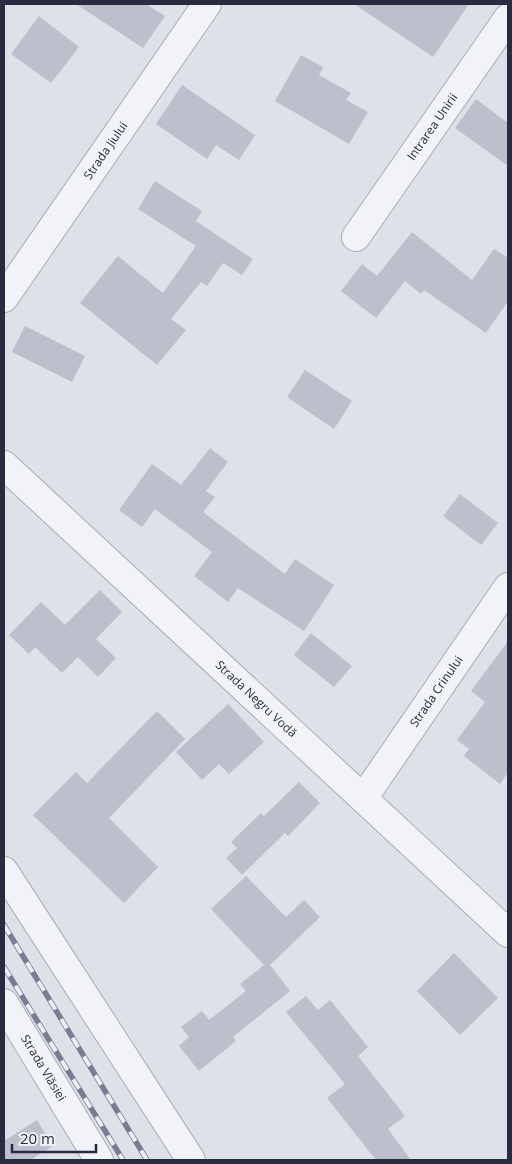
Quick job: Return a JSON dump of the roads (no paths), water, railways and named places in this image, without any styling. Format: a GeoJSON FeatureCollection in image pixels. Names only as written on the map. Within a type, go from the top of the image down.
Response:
{"type":"FeatureCollection","features":[{"type":"Feature","properties":{"kind":"street","name":"Strada Jiului"},"geometry":{"type":"LineString","coordinates":[[4,298],[207,4]]}},
{"type":"Feature","properties":{"kind":"street","name":"Intrarea Unirii"},"geometry":{"type":"LineString","coordinates":[[356,237],[508,18]]}},
{"type":"Feature","properties":{"kind":"street","name":"Strada Negru Vodă"},"geometry":{"type":"LineString","coordinates":[[4,465],[364,797],[508,933]]}},
{"type":"Feature","properties":{"kind":"street","name":"Strada Crinului"},"geometry":{"type":"LineString","coordinates":[[364,797],[508,587]]}},
{"type":"Feature","properties":{"kind":"street"},"geometry":{"type":"LineString","coordinates":[[4,871],[191,1160]]}},
{"type":"Feature","properties":{"kind":"street","name":"Strada Vlăsiei"},"geometry":{"type":"LineString","coordinates":[[4,1003],[99,1160]]}},
{"type":"Feature","properties":{"kind":"railway"},"geometry":{"type":"LineString","coordinates":[[4,925],[147,1160]]}},
{"type":"Feature","properties":{"kind":"railway"},"geometry":{"type":"LineString","coordinates":[[4,967],[123,1160]]}}]}
